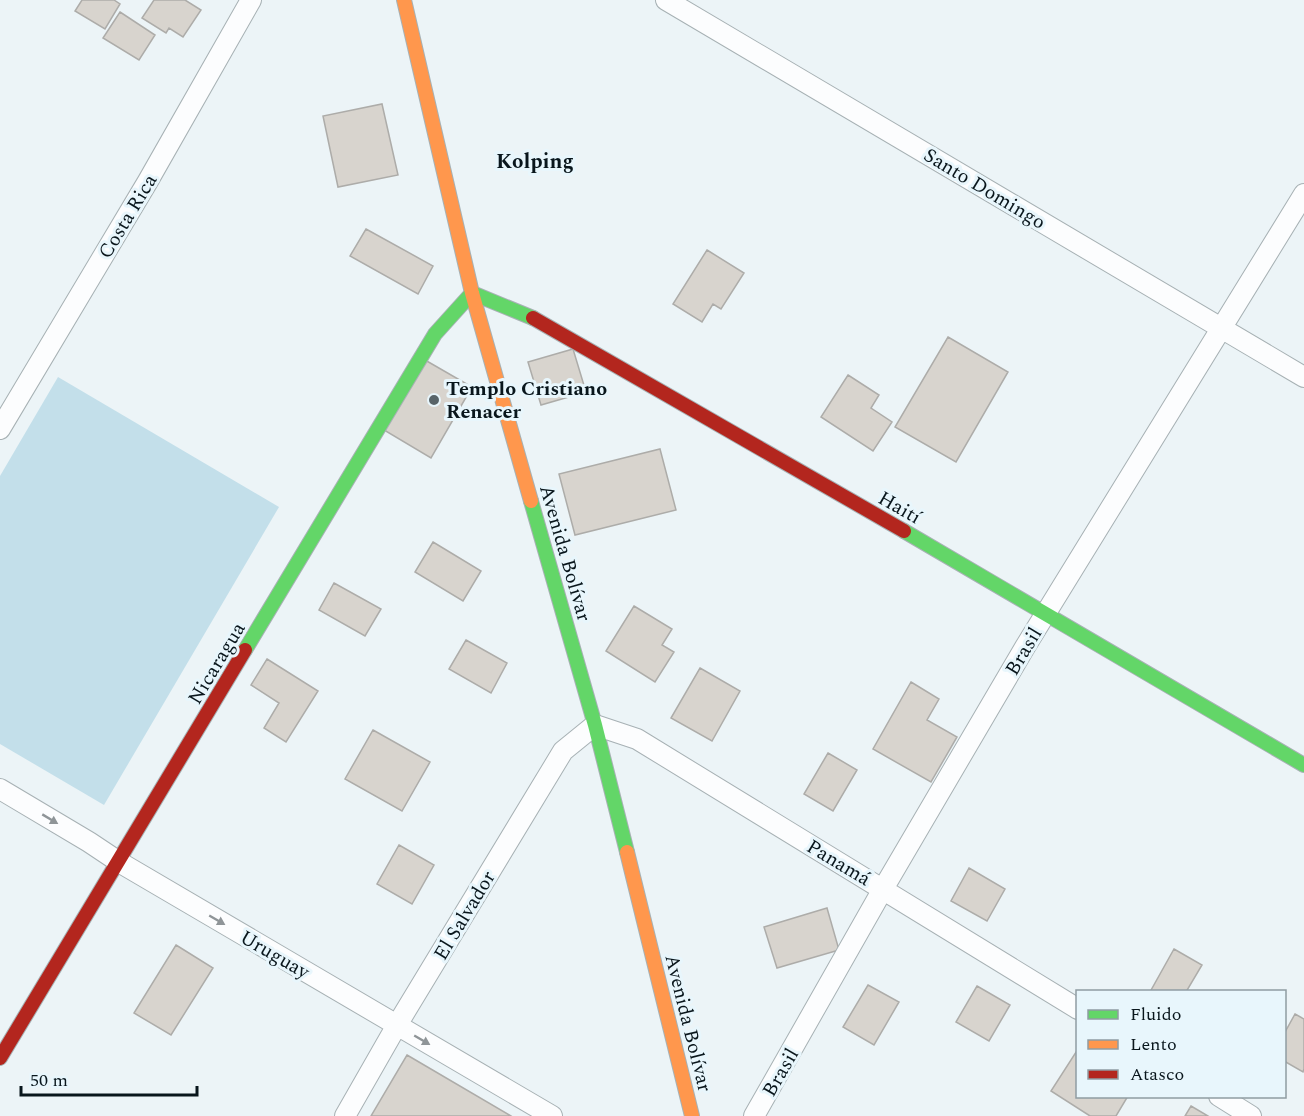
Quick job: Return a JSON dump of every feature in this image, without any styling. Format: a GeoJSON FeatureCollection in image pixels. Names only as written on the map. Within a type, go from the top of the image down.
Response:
{"type":"FeatureCollection","features":[{"type":"Feature","properties":{"kind":"street","name":"Costa Rica"},"geometry":{"type":"LineString","coordinates":[[0,429],[148,181],[251,0]]}},
{"type":"Feature","properties":{"kind":"street","name":"Avenida Bolívar"},"geometry":{"type":"LineString","coordinates":[[404,0],[471,293],[595,725],[692,1116]]}},
{"type":"Feature","properties":{"kind":"street","name":"Santo Domingo"},"geometry":{"type":"LineString","coordinates":[[666,0],[1304,377]]}},
{"type":"Feature","properties":{"kind":"street","name":"Brasil"},"geometry":{"type":"LineString","coordinates":[[754,1116],[1025,647],[1304,194]]}},
{"type":"Feature","properties":{"kind":"street","name":"Haití"},"geometry":{"type":"LineString","coordinates":[[471,293],[529,315],[1046,613],[1304,765]]}},
{"type":"Feature","properties":{"kind":"street","name":"Nicaragua"},"geometry":{"type":"LineString","coordinates":[[0,1058],[435,334],[471,293]]}},
{"type":"Feature","properties":{"kind":"street","name":"Panamá"},"geometry":{"type":"LineString","coordinates":[[595,725],[637,739],[1076,1008]]}},
{"type":"Feature","properties":{"kind":"street","name":"El Salvador"},"geometry":{"type":"LineString","coordinates":[[345,1116],[397,1025],[563,751],[595,725]]}},
{"type":"Feature","properties":{"kind":"street","name":"Uruguay"},"geometry":{"type":"LineString","coordinates":[[0,789],[119,862],[552,1116]]}},
{"type":"Feature","properties":{"kind":"street"},"geometry":{"type":"LineString","coordinates":[[1223,1098],[1251,1116]]}},
{"type":"Feature","properties":{"kind":"shaded area"},"geometry":{"type":"Polygon","coordinates":[[[58,377],[279,507],[104,805],[0,744],[0,476],[58,377]]]}},
{"type":"Feature","properties":{"kind":"building"},"geometry":{"type":"Polygon","coordinates":[[[82,0],[114,0],[120,4],[105,29],[75,11],[82,0]]]}},
{"type":"Feature","properties":{"kind":"building"},"geometry":{"type":"Polygon","coordinates":[[[154,0],[185,0],[201,10],[183,37],[169,28],[166,33],[142,18],[154,0]]]}},
{"type":"Feature","properties":{"kind":"building"},"geometry":{"type":"Polygon","coordinates":[[[120,12],[155,35],[139,60],[103,38],[120,12]]]}},
{"type":"Feature","properties":{"kind":"building"},"geometry":{"type":"Polygon","coordinates":[[[382,104],[398,175],[338,187],[323,116],[382,104]]]}},
{"type":"Feature","properties":{"kind":"building"},"geometry":{"type":"Polygon","coordinates":[[[366,229],[433,266],[418,294],[350,256],[366,229]]]}},
{"type":"Feature","properties":{"kind":"building"},"geometry":{"type":"Polygon","coordinates":[[[707,250],[744,273],[721,309],[713,304],[702,322],[673,304],[707,250]]]}},
{"type":"Feature","properties":{"kind":"building"},"geometry":{"type":"Polygon","coordinates":[[[948,337],[1008,372],[956,462],[895,427],[948,337]]]}},
{"type":"Feature","properties":{"kind":"building"},"geometry":{"type":"Polygon","coordinates":[[[573,349],[586,392],[541,405],[528,362],[573,349]]]}},
{"type":"Feature","properties":{"kind":"building"},"geometry":{"type":"Polygon","coordinates":[[[425,360],[472,387],[431,458],[384,430],[425,360]]]}},
{"type":"Feature","properties":{"kind":"building"},"geometry":{"type":"Polygon","coordinates":[[[848,375],[879,395],[871,408],[892,422],[873,451],[821,417],[848,375]]]}},
{"type":"Feature","properties":{"kind":"building"},"geometry":{"type":"Polygon","coordinates":[[[660,449],[676,510],[575,535],[559,474],[660,449]]]}},
{"type":"Feature","properties":{"kind":"building"},"geometry":{"type":"Polygon","coordinates":[[[433,542],[481,571],[463,601],[415,572],[433,542]]]}},
{"type":"Feature","properties":{"kind":"building"},"geometry":{"type":"Polygon","coordinates":[[[334,583],[381,609],[365,636],[319,610],[334,583]]]}},
{"type":"Feature","properties":{"kind":"building"},"geometry":{"type":"Polygon","coordinates":[[[634,606],[672,629],[662,645],[674,652],[655,682],[606,651],[634,606]]]}},
{"type":"Feature","properties":{"kind":"building"},"geometry":{"type":"Polygon","coordinates":[[[466,640],[507,663],[491,693],[449,669],[466,640]]]}},
{"type":"Feature","properties":{"kind":"building"},"geometry":{"type":"Polygon","coordinates":[[[267,659],[318,691],[286,742],[264,728],[279,703],[251,685],[267,659]]]}},
{"type":"Feature","properties":{"kind":"building"},"geometry":{"type":"Polygon","coordinates":[[[700,668],[740,691],[712,741],[671,718],[700,668]]]}},
{"type":"Feature","properties":{"kind":"building"},"geometry":{"type":"Polygon","coordinates":[[[911,682],[939,699],[927,720],[957,737],[931,782],[873,749],[911,682]]]}},
{"type":"Feature","properties":{"kind":"building"},"geometry":{"type":"Polygon","coordinates":[[[373,730],[430,762],[402,811],[345,779],[373,730]]]}},
{"type":"Feature","properties":{"kind":"building"},"geometry":{"type":"Polygon","coordinates":[[[828,753],[857,770],[833,811],[804,794],[828,753]]]}},
{"type":"Feature","properties":{"kind":"building"},"geometry":{"type":"Polygon","coordinates":[[[399,845],[434,865],[412,904],[377,884],[399,845]]]}},
{"type":"Feature","properties":{"kind":"building"},"geometry":{"type":"Polygon","coordinates":[[[969,868],[1005,889],[987,921],[951,901],[969,868]]]}},
{"type":"Feature","properties":{"kind":"building"},"geometry":{"type":"Polygon","coordinates":[[[827,908],[839,950],[777,968],[764,927],[827,908]]]}},
{"type":"Feature","properties":{"kind":"building"},"geometry":{"type":"Polygon","coordinates":[[[176,945],[213,968],[171,1035],[134,1013],[176,945]]]}},
{"type":"Feature","properties":{"kind":"building"},"geometry":{"type":"Polygon","coordinates":[[[1174,949],[1202,965],[1187,990],[1151,990],[1174,949]]]}},
{"type":"Feature","properties":{"kind":"building"},"geometry":{"type":"Polygon","coordinates":[[[868,985],[899,1002],[874,1045],[843,1027],[868,985]]]}},
{"type":"Feature","properties":{"kind":"building"},"geometry":{"type":"Polygon","coordinates":[[[977,986],[1010,1005],[989,1041],[956,1022],[977,986]]]}},
{"type":"Feature","properties":{"kind":"building"},"geometry":{"type":"Polygon","coordinates":[[[1295,1014],[1304,1019],[1303,1072],[1286,1062],[1286,1030],[1295,1014]]]}},
{"type":"Feature","properties":{"kind":"building"},"geometry":{"type":"Polygon","coordinates":[[[1076,1052],[1076,1098],[1127,1098],[1116,1116],[1090,1116],[1051,1091],[1076,1052]]]}},
{"type":"Feature","properties":{"kind":"building"},"geometry":{"type":"Polygon","coordinates":[[[407,1055],[511,1116],[371,1116],[407,1055]]]}},
{"type":"Feature","properties":{"kind":"building"},"geometry":{"type":"Polygon","coordinates":[[[1191,1106],[1208,1116],[1185,1116],[1191,1106]]]}},
{"type":"Feature","properties":{"kind":"traffic: fast"},"geometry":{"type":"LineString","coordinates":[[245,650],[435,334],[472,293],[533,318]]}},
{"type":"Feature","properties":{"kind":"traffic: fast"},"geometry":{"type":"LineString","coordinates":[[531,501],[595,725],[627,852]]}},
{"type":"Feature","properties":{"kind":"traffic: fast"},"geometry":{"type":"LineString","coordinates":[[904,531],[1304,765]]}},
{"type":"Feature","properties":{"kind":"traffic: slow"},"geometry":{"type":"LineString","coordinates":[[404,0],[472,293],[531,501]]}},
{"type":"Feature","properties":{"kind":"traffic: slow"},"geometry":{"type":"LineString","coordinates":[[627,852],[692,1116]]}},
{"type":"Feature","properties":{"kind":"traffic: jam"},"geometry":{"type":"LineString","coordinates":[[533,318],[904,531]]}},
{"type":"Feature","properties":{"kind":"traffic: jam"},"geometry":{"type":"LineString","coordinates":[[0,1058],[245,650]]}},
{"type":"Feature","properties":{"kind":"place","name":"Templo Cristiano Renacer"},"geometry":{"type":"Point","coordinates":[434,400]}},
{"type":"Feature","properties":{"kind":"district","name":"Kolping"},"geometry":{"type":"Point","coordinates":[535,161]}}]}
